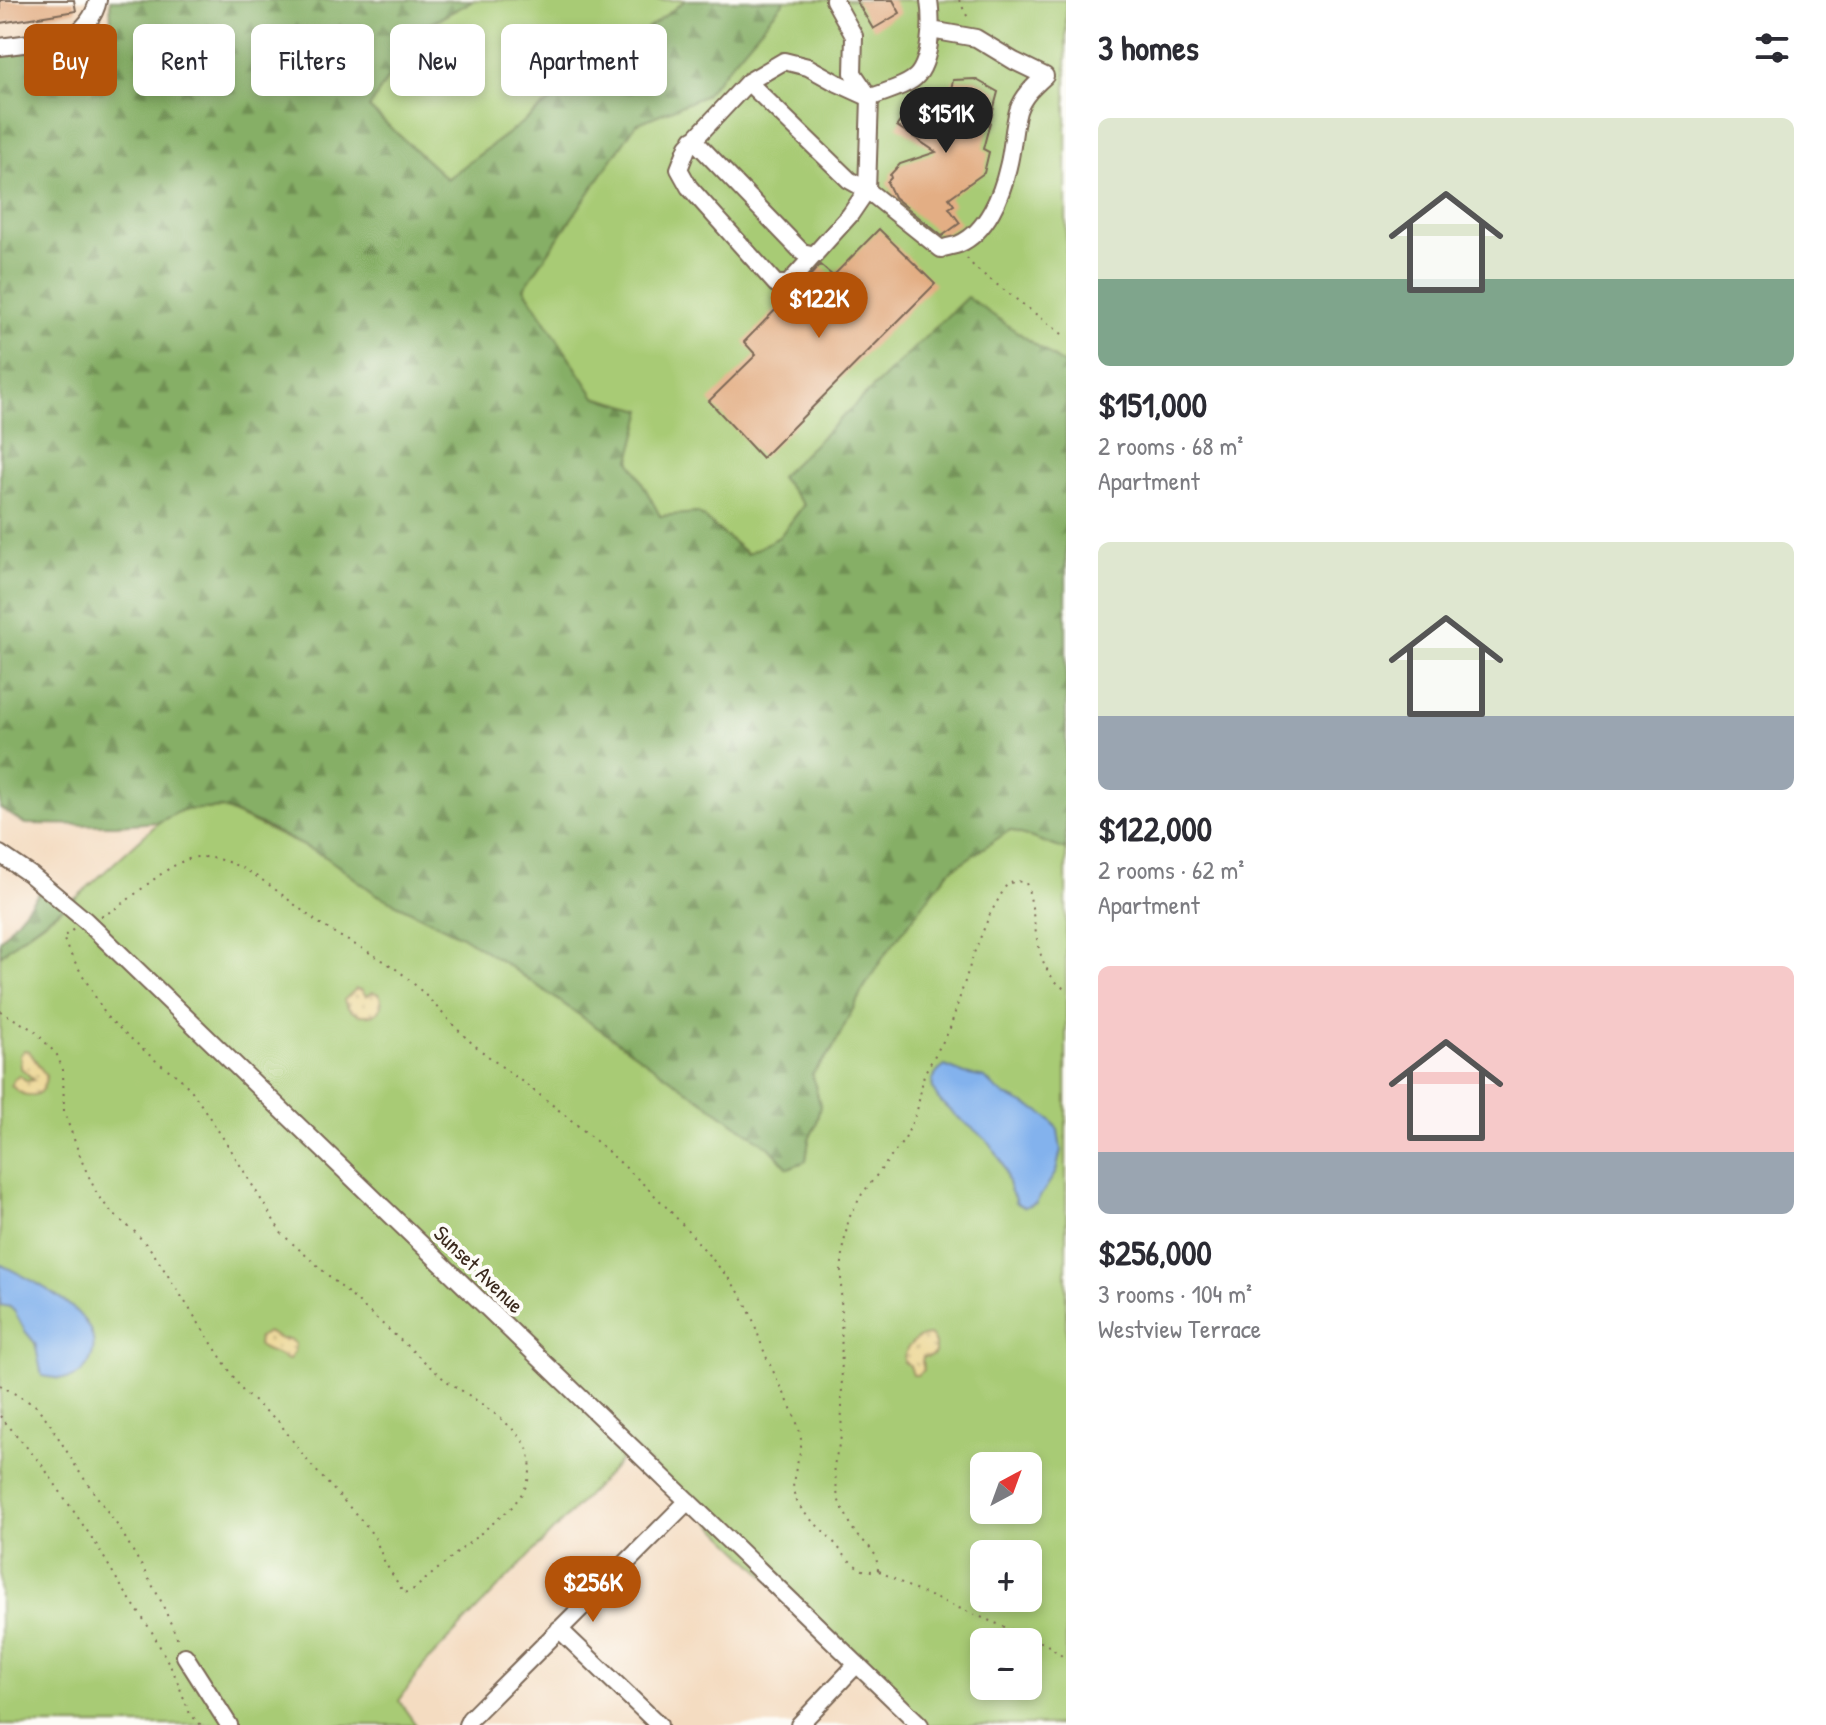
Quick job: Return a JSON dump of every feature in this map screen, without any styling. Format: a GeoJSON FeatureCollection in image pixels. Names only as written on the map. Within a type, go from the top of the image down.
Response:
{"type":"FeatureCollection","features":[{"type":"Feature","properties":{"kind":"street"},"geometry":{"type":"LineString","coordinates":[[0,47],[68,38],[78,33],[95,12],[98,0]]}},
{"type":"Feature","properties":{"kind":"street"},"geometry":{"type":"LineString","coordinates":[[834,0],[854,36],[853,73],[870,98],[867,190],[850,215],[788,284],[776,284],[689,187],[679,169],[688,146],[748,82],[784,61],[808,67],[870,98],[914,79],[924,66],[931,30],[929,0]]}},
{"type":"Feature","properties":{"kind":"street"},"geometry":{"type":"LineString","coordinates":[[748,82],[849,180],[867,190],[941,249],[960,243],[979,229],[1000,194],[1025,96],[1045,76],[976,38],[931,30]]}},
{"type":"Feature","properties":{"kind":"street"},"geometry":{"type":"LineString","coordinates":[[693,139],[802,252],[815,255]]}},
{"type":"Feature","properties":{"kind":"street","name":"Sunset Avenue"},"geometry":{"type":"LineString","coordinates":[[0,854],[31,875],[86,921],[920,1725]]}},
{"type":"Feature","properties":{"kind":"street"},"geometry":{"type":"LineString","coordinates":[[467,1725],[688,1501]]}},
{"type":"Feature","properties":{"kind":"street"},"geometry":{"type":"LineString","coordinates":[[559,1629],[659,1725]]}},
{"type":"Feature","properties":{"kind":"street"},"geometry":{"type":"LineString","coordinates":[[185,1656],[229,1725]]}},
{"type":"Feature","properties":{"kind":"street"},"geometry":{"type":"LineString","coordinates":[[799,1725],[857,1664]]}},
{"type":"Feature","properties":{"kind":"path"},"geometry":{"type":"LineString","coordinates":[[959,0],[976,38]]}},
{"type":"Feature","properties":{"kind":"path"},"geometry":{"type":"LineString","coordinates":[[954,245],[975,268],[1066,337]]}},
{"type":"Feature","properties":{"kind":"path"},"geometry":{"type":"LineString","coordinates":[[0,1011],[35,1031],[57,1055],[63,1070],[64,1112],[98,1196],[152,1251],[244,1393],[278,1421],[310,1464],[365,1524],[404,1593],[414,1589],[511,1508],[530,1475],[530,1454],[524,1442],[473,1397],[445,1380],[282,1234],[192,1091],[107,1017],[68,950],[63,937],[86,921],[109,913],[148,883],[188,859],[210,857],[230,862],[251,873],[328,929],[403,975],[476,1046],[550,1103],[650,1190],[683,1224],[739,1291],[749,1310],[802,1441],[793,1491],[803,1512],[847,1558],[864,1571],[878,1570],[915,1590],[1046,1644],[1066,1659]]}},
{"type":"Feature","properties":{"kind":"path"},"geometry":{"type":"LineString","coordinates":[[878,1570],[876,1556],[856,1535],[838,1499],[834,1465],[841,1437],[841,1271],[849,1218],[862,1194],[905,1139],[917,1111],[924,1074],[949,1031],[974,953],[1007,884],[1017,881],[1026,883],[1043,964],[1057,984],[1066,990]]}},
{"type":"Feature","properties":{"kind":"path"},"geometry":{"type":"LineString","coordinates":[[0,1385],[36,1406],[49,1422],[141,1565],[185,1656]]}},
{"type":"Feature","properties":{"kind":"path"},"geometry":{"type":"LineString","coordinates":[[0,1416],[42,1465],[96,1544],[152,1632],[174,1673],[190,1714],[201,1725]]}},
{"type":"Feature","properties":{"kind":"green space"},"geometry":{"type":"Polygon","coordinates":[[[110,0],[474,0],[429,24],[390,24],[390,75],[369,108],[447,179],[558,96],[667,96],[667,24],[654,24],[686,0],[785,0],[704,96],[636,124],[524,288],[595,397],[643,410],[630,460],[660,516],[698,513],[747,554],[779,537],[804,505],[780,477],[967,297],[1066,366],[1066,850],[1010,830],[948,872],[884,956],[832,1050],[812,1074],[820,1105],[809,1139],[806,1161],[788,1168],[770,1148],[512,968],[462,936],[376,894],[326,857],[264,826],[222,808],[182,810],[159,822],[115,825],[25,824],[0,808],[0,48],[24,47],[24,96],[117,96],[117,24],[111,24],[110,0]]]}},
{"type":"Feature","properties":{"kind":"green space"},"geometry":{"type":"Polygon","coordinates":[[[474,0],[686,0],[654,24],[501,24],[501,96],[558,96],[447,179],[369,108],[390,75],[390,96],[485,96],[485,24],[429,24],[474,0]]]}},
{"type":"Feature","properties":{"kind":"green space"},"geometry":{"type":"Polygon","coordinates":[[[785,0],[1066,0],[1066,366],[967,298],[780,477],[804,504],[779,538],[748,554],[698,513],[660,516],[595,397],[524,288],[636,124],[704,95],[785,0]]]}},
{"type":"Feature","properties":{"kind":"green space"},"geometry":{"type":"Polygon","coordinates":[[[222,808],[326,857],[376,894],[462,936],[512,968],[771,1148],[788,1168],[806,1161],[809,1139],[816,1125],[820,1105],[812,1074],[832,1050],[884,955],[948,872],[1010,830],[1066,850],[1066,1725],[920,1725],[633,1448],[423,1666],[399,1701],[416,1725],[0,1725],[0,956],[18,939],[76,898],[159,822],[182,810],[222,808]]]}},
{"type":"Feature","properties":{"kind":"green space"},"geometry":{"type":"Polygon","coordinates":[[[45,886],[64,901],[76,898],[0,956],[0,940],[45,886]]]}},
{"type":"Feature","properties":{"kind":"sand"},"geometry":{"type":"Polygon","coordinates":[[[356,989],[362,990],[366,996],[373,992],[379,994],[380,1009],[369,1015],[361,1015],[348,1007],[344,1000],[356,989]]]}},
{"type":"Feature","properties":{"kind":"sand"},"geometry":{"type":"Polygon","coordinates":[[[24,1050],[29,1051],[46,1076],[42,1090],[33,1095],[22,1093],[11,1085],[19,1075],[27,1081],[34,1080],[21,1068],[20,1055],[24,1050]]]}},
{"type":"Feature","properties":{"kind":"sand"},"geometry":{"type":"Polygon","coordinates":[[[267,1332],[295,1344],[289,1360],[258,1345],[259,1337],[267,1332]]]}},
{"type":"Feature","properties":{"kind":"sand"},"geometry":{"type":"Polygon","coordinates":[[[929,1335],[935,1344],[935,1353],[923,1357],[924,1370],[913,1375],[910,1366],[904,1362],[906,1352],[915,1340],[929,1335]]]}},
{"type":"Feature","properties":{"kind":"water"},"geometry":{"type":"Polygon","coordinates":[[[945,1066],[985,1078],[1005,1095],[1039,1111],[1058,1130],[1061,1150],[1056,1172],[1036,1203],[1024,1207],[1015,1202],[1002,1162],[990,1144],[937,1097],[933,1087],[935,1076],[945,1066]]]}},
{"type":"Feature","properties":{"kind":"water"},"geometry":{"type":"Polygon","coordinates":[[[0,1264],[50,1291],[82,1317],[91,1332],[93,1349],[87,1366],[78,1375],[61,1379],[42,1376],[35,1343],[15,1312],[10,1307],[0,1305],[0,1264]]]}},
{"type":"Feature","properties":{"kind":"building"},"geometry":{"type":"Polygon","coordinates":[[[0,0],[74,0],[76,11],[0,23],[0,0]]]}},
{"type":"Feature","properties":{"kind":"building"},"geometry":{"type":"Polygon","coordinates":[[[856,0],[893,0],[900,13],[873,29],[856,0]]]}},
{"type":"Feature","properties":{"kind":"building"},"geometry":{"type":"Polygon","coordinates":[[[975,79],[998,92],[983,149],[989,152],[984,173],[949,198],[954,205],[949,208],[960,223],[942,236],[894,197],[887,182],[900,164],[936,152],[897,126],[908,110],[942,134],[953,80],[975,79]]]}},
{"type":"Feature","properties":{"kind":"building"},"geometry":{"type":"Polygon","coordinates":[[[879,229],[935,284],[762,458],[709,401],[756,355],[744,342],[790,295],[820,265],[833,276],[879,229]]]}}]}
